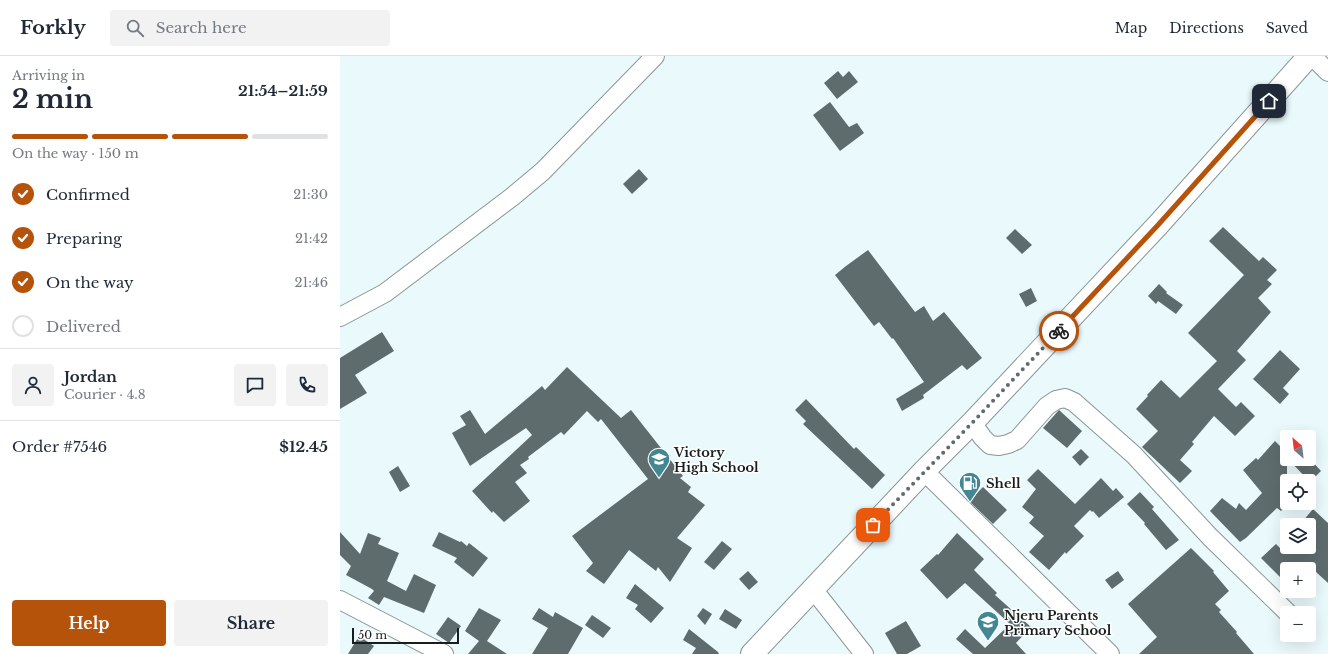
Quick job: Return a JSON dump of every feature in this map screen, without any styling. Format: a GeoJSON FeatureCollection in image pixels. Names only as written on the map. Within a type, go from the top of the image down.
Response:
{"type":"FeatureCollection","features":[{"type":"Feature","properties":{"kind":"highway"},"geometry":{"type":"LineString","coordinates":[[752,654],[1158,225],[1309,56]]}},
{"type":"Feature","properties":{"kind":"street"},"geometry":{"type":"LineString","coordinates":[[340,317],[385,293],[512,197],[538,175],[655,56]]}},
{"type":"Feature","properties":{"kind":"street"},"geometry":{"type":"LineString","coordinates":[[1312,56],[1328,72]]}},
{"type":"Feature","properties":{"kind":"street"},"geometry":{"type":"LineString","coordinates":[[972,423],[990,445],[999,446],[1017,440],[1047,406],[1056,400],[1065,398],[1074,402],[1134,455],[1210,537],[1281,606]]}},
{"type":"Feature","properties":{"kind":"street"},"geometry":{"type":"LineString","coordinates":[[924,471],[1110,654]]}},
{"type":"Feature","properties":{"kind":"street"},"geometry":{"type":"LineString","coordinates":[[813,589],[864,654]]}},
{"type":"Feature","properties":{"kind":"street"},"geometry":{"type":"LineString","coordinates":[[340,600],[444,654]]}},
{"type":"Feature","properties":{"kind":"building"},"geometry":{"type":"Polygon","coordinates":[[[838,71],[843,77],[849,71],[858,82],[837,99],[824,83],[838,71]]]}},
{"type":"Feature","properties":{"kind":"building"},"geometry":{"type":"Polygon","coordinates":[[[830,102],[849,127],[857,123],[864,133],[840,151],[813,115],[830,102]]]}},
{"type":"Feature","properties":{"kind":"building"},"geometry":{"type":"Polygon","coordinates":[[[639,169],[648,179],[632,194],[623,184],[639,169]]]}},
{"type":"Feature","properties":{"kind":"building"},"geometry":{"type":"Polygon","coordinates":[[[1223,227],[1259,261],[1263,257],[1277,270],[1267,280],[1272,284],[1258,298],[1271,312],[1237,351],[1246,360],[1218,389],[1236,407],[1241,402],[1255,416],[1235,436],[1214,416],[1192,442],[1194,444],[1180,460],[1192,471],[1180,483],[1142,447],[1158,431],[1136,409],[1161,380],[1180,398],[1217,361],[1188,333],[1244,275],[1209,241],[1223,227]]]}},
{"type":"Feature","properties":{"kind":"building"},"geometry":{"type":"Polygon","coordinates":[[[1015,229],[1032,245],[1022,254],[1006,238],[1015,229]]]}},
{"type":"Feature","properties":{"kind":"building"},"geometry":{"type":"Polygon","coordinates":[[[868,250],[915,312],[924,306],[933,321],[944,312],[982,358],[967,370],[962,365],[923,395],[924,398],[902,411],[896,399],[924,382],[893,338],[892,339],[879,322],[874,326],[835,275],[868,250]]]}},
{"type":"Feature","properties":{"kind":"building"},"geometry":{"type":"Polygon","coordinates":[[[1159,284],[1167,292],[1166,293],[1183,305],[1176,314],[1158,301],[1156,304],[1148,296],[1159,284]]]}},
{"type":"Feature","properties":{"kind":"building"},"geometry":{"type":"Polygon","coordinates":[[[1031,288],[1037,301],[1026,307],[1019,294],[1031,288]]]}},
{"type":"Feature","properties":{"kind":"building"},"geometry":{"type":"Polygon","coordinates":[[[382,332],[394,351],[355,375],[367,393],[340,409],[340,358],[382,332]]]}},
{"type":"Feature","properties":{"kind":"building"},"geometry":{"type":"Polygon","coordinates":[[[1280,350],[1300,369],[1283,388],[1289,394],[1280,404],[1253,379],[1280,350]]]}},
{"type":"Feature","properties":{"kind":"building"},"geometry":{"type":"Polygon","coordinates":[[[567,367],[621,418],[631,410],[683,476],[680,478],[691,487],[688,492],[705,505],[677,538],[692,548],[670,582],[658,567],[656,571],[629,550],[604,584],[586,571],[593,563],[572,536],[648,479],[601,419],[598,422],[587,411],[564,435],[561,432],[528,457],[529,459],[520,465],[527,473],[515,482],[530,501],[504,522],[493,511],[492,513],[472,491],[532,435],[526,428],[470,466],[452,433],[466,425],[460,416],[470,410],[485,434],[542,386],[545,390],[567,367]]]}},
{"type":"Feature","properties":{"kind":"building"},"geometry":{"type":"Polygon","coordinates":[[[806,399],[854,449],[856,447],[885,475],[872,489],[803,424],[806,421],[795,410],[806,399]]]}},
{"type":"Feature","properties":{"kind":"building"},"geometry":{"type":"Polygon","coordinates":[[[1059,410],[1082,431],[1067,448],[1043,428],[1059,410]]]}},
{"type":"Feature","properties":{"kind":"building"},"geometry":{"type":"Polygon","coordinates":[[[1275,441],[1280,446],[1280,466],[1287,466],[1287,474],[1280,474],[1280,510],[1282,510],[1281,511],[1277,508],[1240,542],[1210,511],[1222,498],[1236,509],[1239,503],[1246,510],[1262,493],[1243,470],[1256,458],[1258,460],[1275,441]]]}},
{"type":"Feature","properties":{"kind":"building"},"geometry":{"type":"Polygon","coordinates":[[[1081,449],[1089,457],[1080,466],[1072,457],[1081,449]]]}},
{"type":"Feature","properties":{"kind":"building"},"geometry":{"type":"Polygon","coordinates":[[[398,466],[410,486],[400,492],[389,472],[398,466]]]}},
{"type":"Feature","properties":{"kind":"building"},"geometry":{"type":"Polygon","coordinates":[[[1295,466],[1316,466],[1321,471],[1316,476],[1316,474],[1302,474],[1295,466]]]}},
{"type":"Feature","properties":{"kind":"building"},"geometry":{"type":"Polygon","coordinates":[[[1038,469],[1075,504],[1101,478],[1113,491],[1116,488],[1124,497],[1099,518],[1093,511],[1092,512],[1090,510],[1074,526],[1084,536],[1066,554],[1065,552],[1049,570],[1029,552],[1044,536],[1029,523],[1034,517],[1022,507],[1036,489],[1027,480],[1038,469]]]}},
{"type":"Feature","properties":{"kind":"building"},"geometry":{"type":"Polygon","coordinates":[[[983,487],[1007,510],[993,524],[969,501],[983,487]]]}},
{"type":"Feature","properties":{"kind":"building"},"geometry":{"type":"Polygon","coordinates":[[[1140,492],[1154,507],[1152,509],[1179,540],[1166,550],[1144,524],[1145,523],[1127,504],[1140,492]]]}},
{"type":"Feature","properties":{"kind":"building"},"geometry":{"type":"Polygon","coordinates":[[[1312,510],[1314,510],[1328,523],[1328,583],[1316,572],[1316,562],[1280,562],[1280,577],[1261,558],[1276,544],[1280,548],[1280,554],[1316,554],[1316,518],[1305,518],[1312,510]]]}},
{"type":"Feature","properties":{"kind":"building"},"geometry":{"type":"Polygon","coordinates":[[[340,532],[360,554],[368,533],[381,538],[378,544],[399,553],[387,581],[406,591],[414,574],[436,585],[424,613],[384,597],[379,605],[368,598],[374,591],[346,575],[351,566],[340,555],[340,532]]]}},
{"type":"Feature","properties":{"kind":"building"},"geometry":{"type":"Polygon","coordinates":[[[439,532],[460,542],[461,541],[467,546],[469,543],[488,558],[473,577],[454,562],[457,558],[432,546],[439,532]]]}},
{"type":"Feature","properties":{"kind":"building"},"geometry":{"type":"Polygon","coordinates":[[[957,533],[984,559],[974,570],[997,593],[995,595],[1031,627],[1016,643],[1026,654],[973,654],[956,639],[965,629],[985,648],[1010,624],[965,583],[947,599],[920,570],[937,554],[938,555],[957,533]]]}},
{"type":"Feature","properties":{"kind":"building"},"geometry":{"type":"Polygon","coordinates":[[[722,541],[732,549],[714,570],[704,562],[722,541]]]}},
{"type":"Feature","properties":{"kind":"building"},"geometry":{"type":"Polygon","coordinates":[[[1191,548],[1214,571],[1213,572],[1229,591],[1215,604],[1221,610],[1219,612],[1254,654],[1139,654],[1157,637],[1128,604],[1191,548]]]}},
{"type":"Feature","properties":{"kind":"building"},"geometry":{"type":"Polygon","coordinates":[[[748,571],[758,582],[749,590],[739,579],[748,571]]]}},
{"type":"Feature","properties":{"kind":"building"},"geometry":{"type":"Polygon","coordinates":[[[1118,571],[1124,580],[1112,589],[1105,580],[1118,571]]]}},
{"type":"Feature","properties":{"kind":"building"},"geometry":{"type":"Polygon","coordinates":[[[635,584],[664,608],[651,623],[635,609],[638,605],[626,598],[635,584]]]}},
{"type":"Feature","properties":{"kind":"building"},"geometry":{"type":"Polygon","coordinates":[[[479,608],[501,620],[487,641],[507,654],[468,654],[479,641],[465,631],[479,608]]]}},
{"type":"Feature","properties":{"kind":"building"},"geometry":{"type":"Polygon","coordinates":[[[539,608],[553,617],[555,612],[583,628],[568,654],[532,654],[548,628],[532,619],[539,608]]]}},
{"type":"Feature","properties":{"kind":"building"},"geometry":{"type":"Polygon","coordinates":[[[703,608],[712,614],[705,625],[697,616],[703,608]]]}},
{"type":"Feature","properties":{"kind":"building"},"geometry":{"type":"Polygon","coordinates":[[[725,609],[742,620],[736,629],[719,619],[725,609]]]}},
{"type":"Feature","properties":{"kind":"building"},"geometry":{"type":"Polygon","coordinates":[[[592,615],[611,628],[603,638],[585,625],[592,615]]]}},
{"type":"Feature","properties":{"kind":"building"},"geometry":{"type":"Polygon","coordinates":[[[448,617],[461,626],[449,643],[436,634],[448,617]]]}},
{"type":"Feature","properties":{"kind":"building"},"geometry":{"type":"Polygon","coordinates":[[[906,621],[921,646],[907,654],[897,654],[885,633],[906,621]]]}},
{"type":"Feature","properties":{"kind":"building"},"geometry":{"type":"Polygon","coordinates":[[[689,629],[719,654],[692,654],[696,648],[683,640],[689,629]]]}},
{"type":"Feature","properties":{"kind":"building"},"geometry":{"type":"Polygon","coordinates":[[[359,636],[374,646],[368,654],[348,654],[359,636]]]}},
{"type":"Feature","properties":{"kind":"way so far"},"geometry":{"type":"LineString","coordinates":[[873,525],[1059,331]]}},
{"type":"Feature","properties":{"kind":"place","name":"Victory High School"},"geometry":{"type":"Point","coordinates":[659,478]}},
{"type":"Feature","properties":{"kind":"place","name":"Shell"},"geometry":{"type":"Point","coordinates":[970,502]}},
{"type":"Feature","properties":{"kind":"place","name":"Njeru Parents Primary School"},"geometry":{"type":"Point","coordinates":[988,642]}},
{"type":"Feature","properties":{"kind":"route"},"geometry":{"type":"LineString","coordinates":[[1059,331],[1158,225],[1269,101]]}}]}
